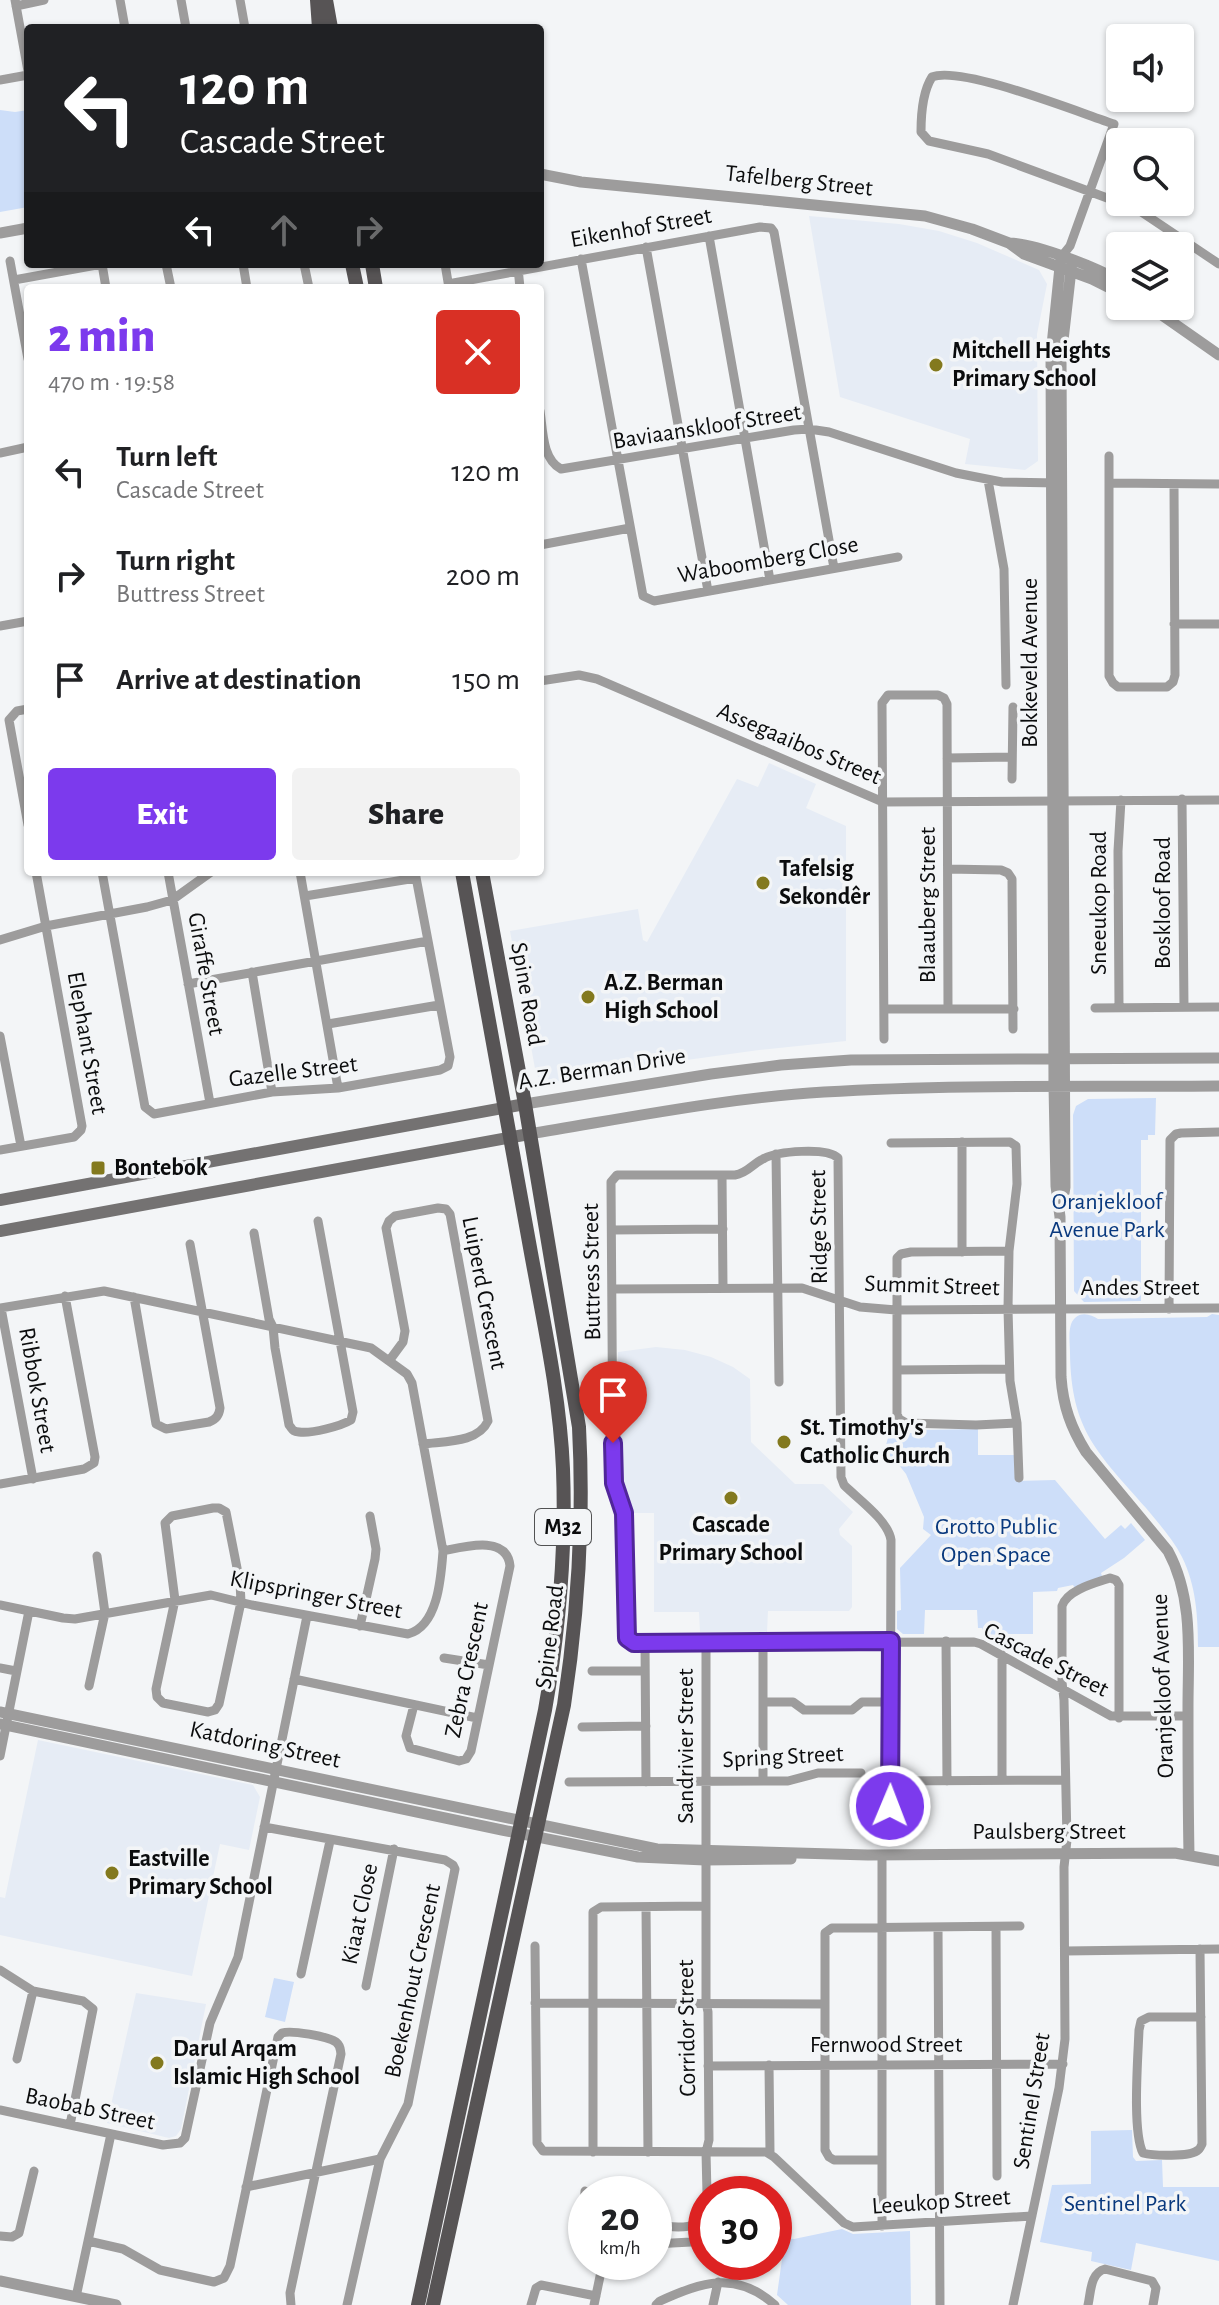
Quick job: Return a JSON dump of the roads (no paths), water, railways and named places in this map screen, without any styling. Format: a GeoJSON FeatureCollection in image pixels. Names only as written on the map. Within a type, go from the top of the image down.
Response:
{"type":"FeatureCollection","features":[{"type":"Feature","properties":{"kind":"main road"},"geometry":{"type":"LineString","coordinates":[[317,0],[319,24]]}},
{"type":"Feature","properties":{"kind":"main road"},"geometry":{"type":"LineString","coordinates":[[326,0],[330,24]]}},
{"type":"Feature","properties":{"kind":"main road","name":"Spine Road"},"geometry":{"type":"LineString","coordinates":[[418,2305],[545,1710],[556,1640],[562,1552],[563,1469],[559,1418],[463,876]]}},
{"type":"Feature","properties":{"kind":"main road","name":"Spine Road"},"geometry":{"type":"LineString","coordinates":[[433,2305],[564,1705],[579,1580],[579,1427],[483,876]]}},
{"type":"Feature","properties":{"kind":"main road","name":"A.Z. Berman Drive"},"geometry":{"type":"LineString","coordinates":[[0,1200],[525,1104]]}},
{"type":"Feature","properties":{"kind":"main road"},"geometry":{"type":"LineString","coordinates":[[0,1231],[529,1134]]}},
{"type":"Feature","properties":{"kind":"street"},"geometry":{"type":"LineString","coordinates":[[24,50],[16,3],[44,0]]}},
{"type":"Feature","properties":{"kind":"street"},"geometry":{"type":"LineString","coordinates":[[120,0],[124,24]]}},
{"type":"Feature","properties":{"kind":"street"},"geometry":{"type":"LineString","coordinates":[[181,0],[185,24]]}},
{"type":"Feature","properties":{"kind":"street"},"geometry":{"type":"LineString","coordinates":[[240,0],[244,24]]}},
{"type":"Feature","properties":{"kind":"street"},"geometry":{"type":"LineString","coordinates":[[0,80],[24,74]]}},
{"type":"Feature","properties":{"kind":"street"},"geometry":{"type":"LineString","coordinates":[[1065,264],[1070,246],[1090,192],[1114,124],[982,80],[936,75],[929,80],[921,124],[921,132],[929,141],[988,154],[1090,192],[1137,209],[1219,264]]}},
{"type":"Feature","properties":{"kind":"street","name":"Tafelberg Street"},"geometry":{"type":"LineString","coordinates":[[544,175],[581,182],[925,216],[1009,243],[1024,254],[1106,277]]}},
{"type":"Feature","properties":{"kind":"street","name":"Tafelberg Street"},"geometry":{"type":"LineString","coordinates":[[544,182],[581,182]]}},
{"type":"Feature","properties":{"kind":"street","name":"Eikenhof Street"},"geometry":{"type":"LineString","coordinates":[[544,264],[760,227],[771,228],[809,429]]}},
{"type":"Feature","properties":{"kind":"street"},"geometry":{"type":"LineString","coordinates":[[0,233],[24,229]]}},
{"type":"Feature","properties":{"kind":"street"},"geometry":{"type":"LineString","coordinates":[[709,236],[770,580]]}},
{"type":"Feature","properties":{"kind":"street"},"geometry":{"type":"LineString","coordinates":[[646,247],[708,591]]}},
{"type":"Feature","properties":{"kind":"street"},"geometry":{"type":"LineString","coordinates":[[544,544],[630,528],[581,259]]}},
{"type":"Feature","properties":{"kind":"street"},"geometry":{"type":"LineString","coordinates":[[10,261],[24,336]]}},
{"type":"Feature","properties":{"kind":"street","name":"Tafelberg Street"},"geometry":{"type":"LineString","coordinates":[[1065,264],[1106,286]]}},
{"type":"Feature","properties":{"kind":"street","name":"Bokkeveld Avenue"},"geometry":{"type":"LineString","coordinates":[[1059,1086],[1056,483],[1065,264]]}},
{"type":"Feature","properties":{"kind":"street"},"geometry":{"type":"LineString","coordinates":[[14,280],[80,268]]}},
{"type":"Feature","properties":{"kind":"street","name":"Eikenhof Street"},"geometry":{"type":"LineString","coordinates":[[456,284],[514,268]]}},
{"type":"Feature","properties":{"kind":"street"},"geometry":{"type":"LineString","coordinates":[[1169,320],[1219,355]]}},
{"type":"Feature","properties":{"kind":"street"},"geometry":{"type":"LineString","coordinates":[[809,429],[834,568]]}},
{"type":"Feature","properties":{"kind":"street","name":"Baviaanskloof Street"},"geometry":{"type":"LineString","coordinates":[[544,434],[548,456],[554,465],[566,470],[809,429],[829,432],[956,473],[988,480],[1056,483]]}},
{"type":"Feature","properties":{"kind":"street"},"geometry":{"type":"LineString","coordinates":[[0,453],[24,448]]}},
{"type":"Feature","properties":{"kind":"street"},"geometry":{"type":"LineString","coordinates":[[1109,456],[1109,676],[1118,687],[1167,687],[1175,675],[1174,484]]}},
{"type":"Feature","properties":{"kind":"street"},"geometry":{"type":"LineString","coordinates":[[988,480],[1006,582],[1006,685]]}},
{"type":"Feature","properties":{"kind":"street"},"geometry":{"type":"LineString","coordinates":[[1109,483],[1219,484]]}},
{"type":"Feature","properties":{"kind":"street","name":"Waboomberg Close"},"geometry":{"type":"LineString","coordinates":[[630,528],[641,590],[646,599],[654,601],[898,557]]}},
{"type":"Feature","properties":{"kind":"street"},"geometry":{"type":"LineString","coordinates":[[0,626],[24,622]]}},
{"type":"Feature","properties":{"kind":"street"},"geometry":{"type":"LineString","coordinates":[[1174,624],[1219,624]]}},
{"type":"Feature","properties":{"kind":"street","name":"Assegaaibos Street"},"geometry":{"type":"LineString","coordinates":[[544,680],[579,675],[597,679],[883,802],[1219,800]]}},
{"type":"Feature","properties":{"kind":"street","name":"Blaauberg Street"},"geometry":{"type":"LineString","coordinates":[[883,802],[882,703],[888,695],[938,695],[944,698],[947,704],[948,1008]]}},
{"type":"Feature","properties":{"kind":"street"},"geometry":{"type":"LineString","coordinates":[[1012,779],[1013,707]]}},
{"type":"Feature","properties":{"kind":"street"},"geometry":{"type":"LineString","coordinates":[[24,710],[17,711],[9,720],[24,803]]}},
{"type":"Feature","properties":{"kind":"street"},"geometry":{"type":"LineString","coordinates":[[947,758],[1012,757]]}},
{"type":"Feature","properties":{"kind":"street","name":"Boskloof Road"},"geometry":{"type":"LineString","coordinates":[[1182,799],[1184,1007]]}},
{"type":"Feature","properties":{"kind":"street","name":"Sneeukop Road"},"geometry":{"type":"LineString","coordinates":[[1119,1007],[1118,851],[1121,800]]}},
{"type":"Feature","properties":{"kind":"street"},"geometry":{"type":"LineString","coordinates":[[883,802],[884,1039]]}},
{"type":"Feature","properties":{"kind":"street"},"geometry":{"type":"LineString","coordinates":[[948,869],[1001,870],[1012,879],[1013,1029]]}},
{"type":"Feature","properties":{"kind":"street","name":"Elephant Street"},"geometry":{"type":"LineString","coordinates":[[0,1150],[74,1137],[82,1126],[37,876]]}},
{"type":"Feature","properties":{"kind":"street","name":"Gazelle Street"},"geometry":{"type":"LineString","coordinates":[[103,876],[145,1107],[154,1114],[272,1092],[338,1088],[444,1068],[450,1061],[416,876]]}},
{"type":"Feature","properties":{"kind":"street","name":"Giraffe Street"},"geometry":{"type":"LineString","coordinates":[[169,876],[210,1103]]}},
{"type":"Feature","properties":{"kind":"street"},"geometry":{"type":"LineString","coordinates":[[0,940],[46,926],[172,900],[205,876]]}},
{"type":"Feature","properties":{"kind":"street"},"geometry":{"type":"LineString","coordinates":[[301,876],[338,1088]]}},
{"type":"Feature","properties":{"kind":"street"},"geometry":{"type":"LineString","coordinates":[[305,896],[411,876]]}},
{"type":"Feature","properties":{"kind":"street"},"geometry":{"type":"LineString","coordinates":[[188,984],[428,941]]}},
{"type":"Feature","properties":{"kind":"street"},"geometry":{"type":"LineString","coordinates":[[252,972],[272,1092]]}},
{"type":"Feature","properties":{"kind":"street"},"geometry":{"type":"LineString","coordinates":[[328,1024],[439,1005]]}},
{"type":"Feature","properties":{"kind":"street"},"geometry":{"type":"LineString","coordinates":[[1095,1008],[1219,1007]]}},
{"type":"Feature","properties":{"kind":"street"},"geometry":{"type":"LineString","coordinates":[[884,1009],[1014,1009]]}},
{"type":"Feature","properties":{"kind":"street"},"geometry":{"type":"LineString","coordinates":[[0,1036],[21,1146]]}},
{"type":"Feature","properties":{"kind":"street","name":"A.Z. Berman Drive"},"geometry":{"type":"LineString","coordinates":[[525,1104],[711,1074],[851,1060],[1219,1058]]}},
{"type":"Feature","properties":{"kind":"street"},"geometry":{"type":"LineString","coordinates":[[529,1134],[674,1109],[822,1092],[1059,1086],[1219,1086]]}},
{"type":"Feature","properties":{"kind":"street","name":"Oranjekloof Avenue"},"geometry":{"type":"LineString","coordinates":[[1059,1086],[1056,1186],[1060,1217],[1063,1398],[1068,1419],[1086,1452],[1163,1544],[1180,1579],[1187,1615],[1189,1854]]}},
{"type":"Feature","properties":{"kind":"street"},"geometry":{"type":"LineString","coordinates":[[1169,1309],[1170,1140],[1181,1133],[1219,1132]]}},
{"type":"Feature","properties":{"kind":"street"},"geometry":{"type":"LineString","coordinates":[[962,1142],[962,1252]]}},
{"type":"Feature","properties":{"kind":"street"},"geometry":{"type":"LineString","coordinates":[[891,1143],[1010,1142],[1016,1146],[1017,1184],[1009,1251],[1008,1309],[1010,1390],[1017,1423],[1019,1478]]}},
{"type":"Feature","properties":{"kind":"street"},"geometry":{"type":"LineString","coordinates":[[723,1288],[722,1175],[742,1174],[761,1159],[776,1154],[779,1382]]}},
{"type":"Feature","properties":{"kind":"street","name":"Ridge Street"},"geometry":{"type":"LineString","coordinates":[[776,1154],[835,1154],[838,1158],[841,1477],[844,1485],[889,1531],[890,1831]]}},
{"type":"Feature","properties":{"kind":"street","name":"Buttress Street"},"geometry":{"type":"LineString","coordinates":[[645,1643],[631,1643],[625,1635],[624,1513],[613,1472],[611,1182],[619,1174],[722,1175]]}},
{"type":"Feature","properties":{"kind":"street","name":"Luiperd Crescent"},"geometry":{"type":"LineString","coordinates":[[389,1361],[403,1342],[405,1331],[386,1228],[395,1216],[446,1209],[450,1214],[488,1421],[484,1430],[475,1436],[423,1444]]}},
{"type":"Feature","properties":{"kind":"street"},"geometry":{"type":"LineString","coordinates":[[254,1233],[289,1425],[301,1433],[344,1424],[351,1420],[353,1412],[318,1221]]}},
{"type":"Feature","properties":{"kind":"street"},"geometry":{"type":"LineString","coordinates":[[612,1230],[723,1229]]}},
{"type":"Feature","properties":{"kind":"street"},"geometry":{"type":"LineString","coordinates":[[134,1297],[155,1421],[166,1429],[209,1422],[220,1408],[190,1244]]}},
{"type":"Feature","properties":{"kind":"street"},"geometry":{"type":"LineString","coordinates":[[1009,1251],[901,1254],[896,1263],[897,1414],[903,1422],[1017,1423]]}},
{"type":"Feature","properties":{"kind":"street","name":"Summit Street"},"geometry":{"type":"LineString","coordinates":[[613,1289],[802,1288],[860,1307],[896,1310],[1060,1308]]}},
{"type":"Feature","properties":{"kind":"street","name":"Klipspringer Street"},"geometry":{"type":"LineString","coordinates":[[0,1605],[75,1619],[211,1595],[402,1634],[413,1633],[423,1627],[432,1612],[443,1551],[412,1383],[407,1374],[371,1348],[97,1290],[1,1308]]}},
{"type":"Feature","properties":{"kind":"street"},"geometry":{"type":"LineString","coordinates":[[0,1484],[84,1469],[94,1463],[65,1296]]}},
{"type":"Feature","properties":{"kind":"street","name":"Ribbok Street"},"geometry":{"type":"LineString","coordinates":[[1,1308],[33,1479]]}},
{"type":"Feature","properties":{"kind":"street","name":"Andes Street"},"geometry":{"type":"LineString","coordinates":[[1060,1308],[1219,1308]]}},
{"type":"Feature","properties":{"kind":"street"},"geometry":{"type":"LineString","coordinates":[[897,1370],[1009,1369]]}},
{"type":"Feature","properties":{"kind":"street"},"geometry":{"type":"LineString","coordinates":[[219,1508],[226,1512],[241,1602],[219,1704],[215,1710],[208,1712],[163,1703],[157,1697],[159,1669],[175,1600],[165,1523],[172,1516],[219,1508]]}},
{"type":"Feature","properties":{"kind":"street"},"geometry":{"type":"LineString","coordinates":[[360,1626],[376,1549],[370,1516]]}},
{"type":"Feature","properties":{"kind":"street","name":"Zebra Crescent"},"geometry":{"type":"LineString","coordinates":[[414,1705],[406,1736],[410,1748],[459,1761],[466,1759],[471,1751],[510,1566],[501,1549],[482,1544],[443,1551]]}},
{"type":"Feature","properties":{"kind":"street"},"geometry":{"type":"LineString","coordinates":[[89,1686],[105,1613],[97,1556]]}},
{"type":"Feature","properties":{"kind":"street","name":"Sentinel Street"},"geometry":{"type":"LineString","coordinates":[[1013,2305],[1063,2064],[1067,1840],[1063,1602],[1071,1594],[1108,1579],[1119,1585],[1119,1718]]}},
{"type":"Feature","properties":{"kind":"street"},"geometry":{"type":"LineString","coordinates":[[0,1756],[3,1719],[29,1611]]}},
{"type":"Feature","properties":{"kind":"street","name":"Baobab Street"},"geometry":{"type":"LineString","coordinates":[[0,2110],[163,2145],[180,2143],[185,2138],[210,2023],[238,1957],[307,1616]]}},
{"type":"Feature","properties":{"kind":"street"},"geometry":{"type":"LineString","coordinates":[[946,1641],[947,1781]]}},
{"type":"Feature","properties":{"kind":"street"},"geometry":{"type":"LineString","coordinates":[[763,1642],[763,1781]]}},
{"type":"Feature","properties":{"kind":"street","name":"Cascade Street"},"geometry":{"type":"LineString","coordinates":[[645,1643],[977,1642],[1107,1715],[1119,1718],[1188,1716]]}},
{"type":"Feature","properties":{"kind":"street"},"geometry":{"type":"LineString","coordinates":[[645,1643],[646,1782]]}},
{"type":"Feature","properties":{"kind":"street","name":"Sandrivier Street"},"geometry":{"type":"LineString","coordinates":[[706,1643],[706,1855]]}},
{"type":"Feature","properties":{"kind":"street"},"geometry":{"type":"LineString","coordinates":[[1002,1655],[1002,1780]]}},
{"type":"Feature","properties":{"kind":"street"},"geometry":{"type":"LineString","coordinates":[[444,1658],[489,1665]]}},
{"type":"Feature","properties":{"kind":"street"},"geometry":{"type":"LineString","coordinates":[[0,1668],[16,1671]]}},
{"type":"Feature","properties":{"kind":"street"},"geometry":{"type":"LineString","coordinates":[[592,1671],[645,1671]]}},
{"type":"Feature","properties":{"kind":"street"},"geometry":{"type":"LineString","coordinates":[[294,1679],[477,1718]]}},
{"type":"Feature","properties":{"kind":"street"},"geometry":{"type":"LineString","coordinates":[[763,1702],[793,1702],[804,1710],[852,1710],[862,1702],[891,1702]]}},
{"type":"Feature","properties":{"kind":"street","name":"Katdoring Street"},"geometry":{"type":"LineString","coordinates":[[3,1719],[276,1769],[520,1828]]}},
{"type":"Feature","properties":{"kind":"street","name":"Katdoring Street"},"geometry":{"type":"LineString","coordinates":[[3,1719],[274,1782],[520,1828]]}},
{"type":"Feature","properties":{"kind":"street"},"geometry":{"type":"LineString","coordinates":[[582,1727],[646,1726]]}},
{"type":"Feature","properties":{"kind":"street","name":"Spring Street"},"geometry":{"type":"LineString","coordinates":[[569,1782],[788,1781],[818,1773],[861,1773]]}},
{"type":"Feature","properties":{"kind":"street"},"geometry":{"type":"LineString","coordinates":[[890,1781],[1065,1780]]}},
{"type":"Feature","properties":{"kind":"street","name":"Boekenhout Crescent"},"geometry":{"type":"LineString","coordinates":[[264,1827],[445,1860],[453,1865],[455,1874],[408,2104],[380,2159],[347,2305]]}},
{"type":"Feature","properties":{"kind":"street","name":"Paulsberg Street"},"geometry":{"type":"LineString","coordinates":[[520,1828],[706,1855],[807,1852],[831,1855],[1189,1854],[1219,1861]]}},
{"type":"Feature","properties":{"kind":"street"},"geometry":{"type":"LineString","coordinates":[[301,1974],[330,1841]]}},
{"type":"Feature","properties":{"kind":"street","name":"Kiaat Close"},"geometry":{"type":"LineString","coordinates":[[366,1986],[394,1849]]}},
{"type":"Feature","properties":{"kind":"street","name":"Corridor Street"},"geometry":{"type":"LineString","coordinates":[[706,1855],[709,2140],[707,2176]]}},
{"type":"Feature","properties":{"kind":"street"},"geometry":{"type":"LineString","coordinates":[[882,1855],[882,2226]]}},
{"type":"Feature","properties":{"kind":"street"},"geometry":{"type":"LineString","coordinates":[[593,2152],[593,1912],[601,1907],[705,1906]]}},
{"type":"Feature","properties":{"kind":"street"},"geometry":{"type":"LineString","coordinates":[[646,1907],[648,2152]]}},
{"type":"Feature","properties":{"kind":"street"},"geometry":{"type":"LineString","coordinates":[[882,2160],[834,2160],[825,2150],[825,1933],[832,1928],[1020,1926]]}},
{"type":"Feature","properties":{"kind":"street"},"geometry":{"type":"LineString","coordinates":[[938,1927],[940,2305]]}},
{"type":"Feature","properties":{"kind":"street"},"geometry":{"type":"LineString","coordinates":[[996,1927],[997,2176]]}},
{"type":"Feature","properties":{"kind":"street"},"geometry":{"type":"LineString","coordinates":[[535,1946],[537,2145],[546,2152],[770,2153],[769,2065]]}},
{"type":"Feature","properties":{"kind":"street"},"geometry":{"type":"LineString","coordinates":[[1200,1949],[1201,2017],[1202,2144],[1198,2151],[1190,2154],[1143,2153],[1139,2145],[1138,2113],[1141,2021],[1149,2017],[1201,2017]]}},
{"type":"Feature","properties":{"kind":"street"},"geometry":{"type":"LineString","coordinates":[[1065,1951],[1219,1949]]}},
{"type":"Feature","properties":{"kind":"street"},"geometry":{"type":"LineString","coordinates":[[0,1970],[33,1991],[83,2001],[93,2009],[70,2125]]}},
{"type":"Feature","properties":{"kind":"street"},"geometry":{"type":"LineString","coordinates":[[17,2059],[33,1991]]}},
{"type":"Feature","properties":{"kind":"street"},"geometry":{"type":"LineString","coordinates":[[535,2003],[825,2004]]}},
{"type":"Feature","properties":{"kind":"street"},"geometry":{"type":"LineString","coordinates":[[88,2241],[123,2249],[160,2270],[220,2281],[230,2266],[276,2042],[285,2031],[333,2041],[341,2049],[290,2293],[291,2305]]}},
{"type":"Feature","properties":{"kind":"street","name":"Fernwood Street"},"geometry":{"type":"LineString","coordinates":[[708,2066],[1063,2064]]}},
{"type":"Feature","properties":{"kind":"street"},"geometry":{"type":"LineString","coordinates":[[76,2297],[111,2134]]}},
{"type":"Feature","properties":{"kind":"street","name":"Leeukop Street"},"geometry":{"type":"LineString","coordinates":[[770,2153],[847,2225],[853,2227],[1032,2216]]}},
{"type":"Feature","properties":{"kind":"street"},"geometry":{"type":"LineString","coordinates":[[246,2187],[380,2159]]}},
{"type":"Feature","properties":{"kind":"street"},"geometry":{"type":"LineString","coordinates":[[0,2236],[12,2237],[19,2233],[34,2171]]}},
{"type":"Feature","properties":{"kind":"street"},"geometry":{"type":"LineString","coordinates":[[1088,2305],[1095,2275],[1105,2269],[1152,2281],[1156,2288],[1153,2305]]}},
{"type":"Feature","properties":{"kind":"street"},"geometry":{"type":"LineString","coordinates":[[531,2305],[536,2288],[541,2285],[595,2300],[599,2280]]}},
{"type":"Feature","properties":{"kind":"street"},"geometry":{"type":"LineString","coordinates":[[0,2281],[116,2305]]}},
{"type":"Feature","properties":{"kind":"street"},"geometry":{"type":"LineString","coordinates":[[713,2305],[718,2282]]}},
{"type":"Feature","properties":{"kind":"street"},"geometry":{"type":"LineString","coordinates":[[656,2305],[692,2287],[718,2282],[746,2286],[773,2304]]}},
{"type":"Feature","properties":{"kind":"place","name":"Mitchell Heights Primary School"},"geometry":{"type":"Point","coordinates":[936,365]}},
{"type":"Feature","properties":{"kind":"place","name":"Tafelsig Sekondêr"},"geometry":{"type":"Point","coordinates":[763,883]}},
{"type":"Feature","properties":{"kind":"place","name":"A.Z. Berman High School"},"geometry":{"type":"Point","coordinates":[588,997]}},
{"type":"Feature","properties":{"kind":"place","name":"Bontebok"},"geometry":{"type":"Point","coordinates":[98,1168]}},
{"type":"Feature","properties":{"kind":"place","name":"St. Timothy's Catholic Church"},"geometry":{"type":"Point","coordinates":[784,1442]}},
{"type":"Feature","properties":{"kind":"place","name":"Cascade Primary School"},"geometry":{"type":"Point","coordinates":[731,1498]}},
{"type":"Feature","properties":{"kind":"place","name":"Eastville Primary School"},"geometry":{"type":"Point","coordinates":[112,1873]}},
{"type":"Feature","properties":{"kind":"place","name":"Darul Arqam Islamic High School"},"geometry":{"type":"Point","coordinates":[157,2063]}},
{"type":"Feature","properties":{"kind":"park label","name":"Oranjekloof Avenue Park"},"geometry":{"type":"Point","coordinates":[1107,1216]}},
{"type":"Feature","properties":{"kind":"park label","name":"Grotto Public Open Space"},"geometry":{"type":"Point","coordinates":[996,1541]}},
{"type":"Feature","properties":{"kind":"park label","name":"Sentinel Park"},"geometry":{"type":"Point","coordinates":[1125,2204]}}]}
